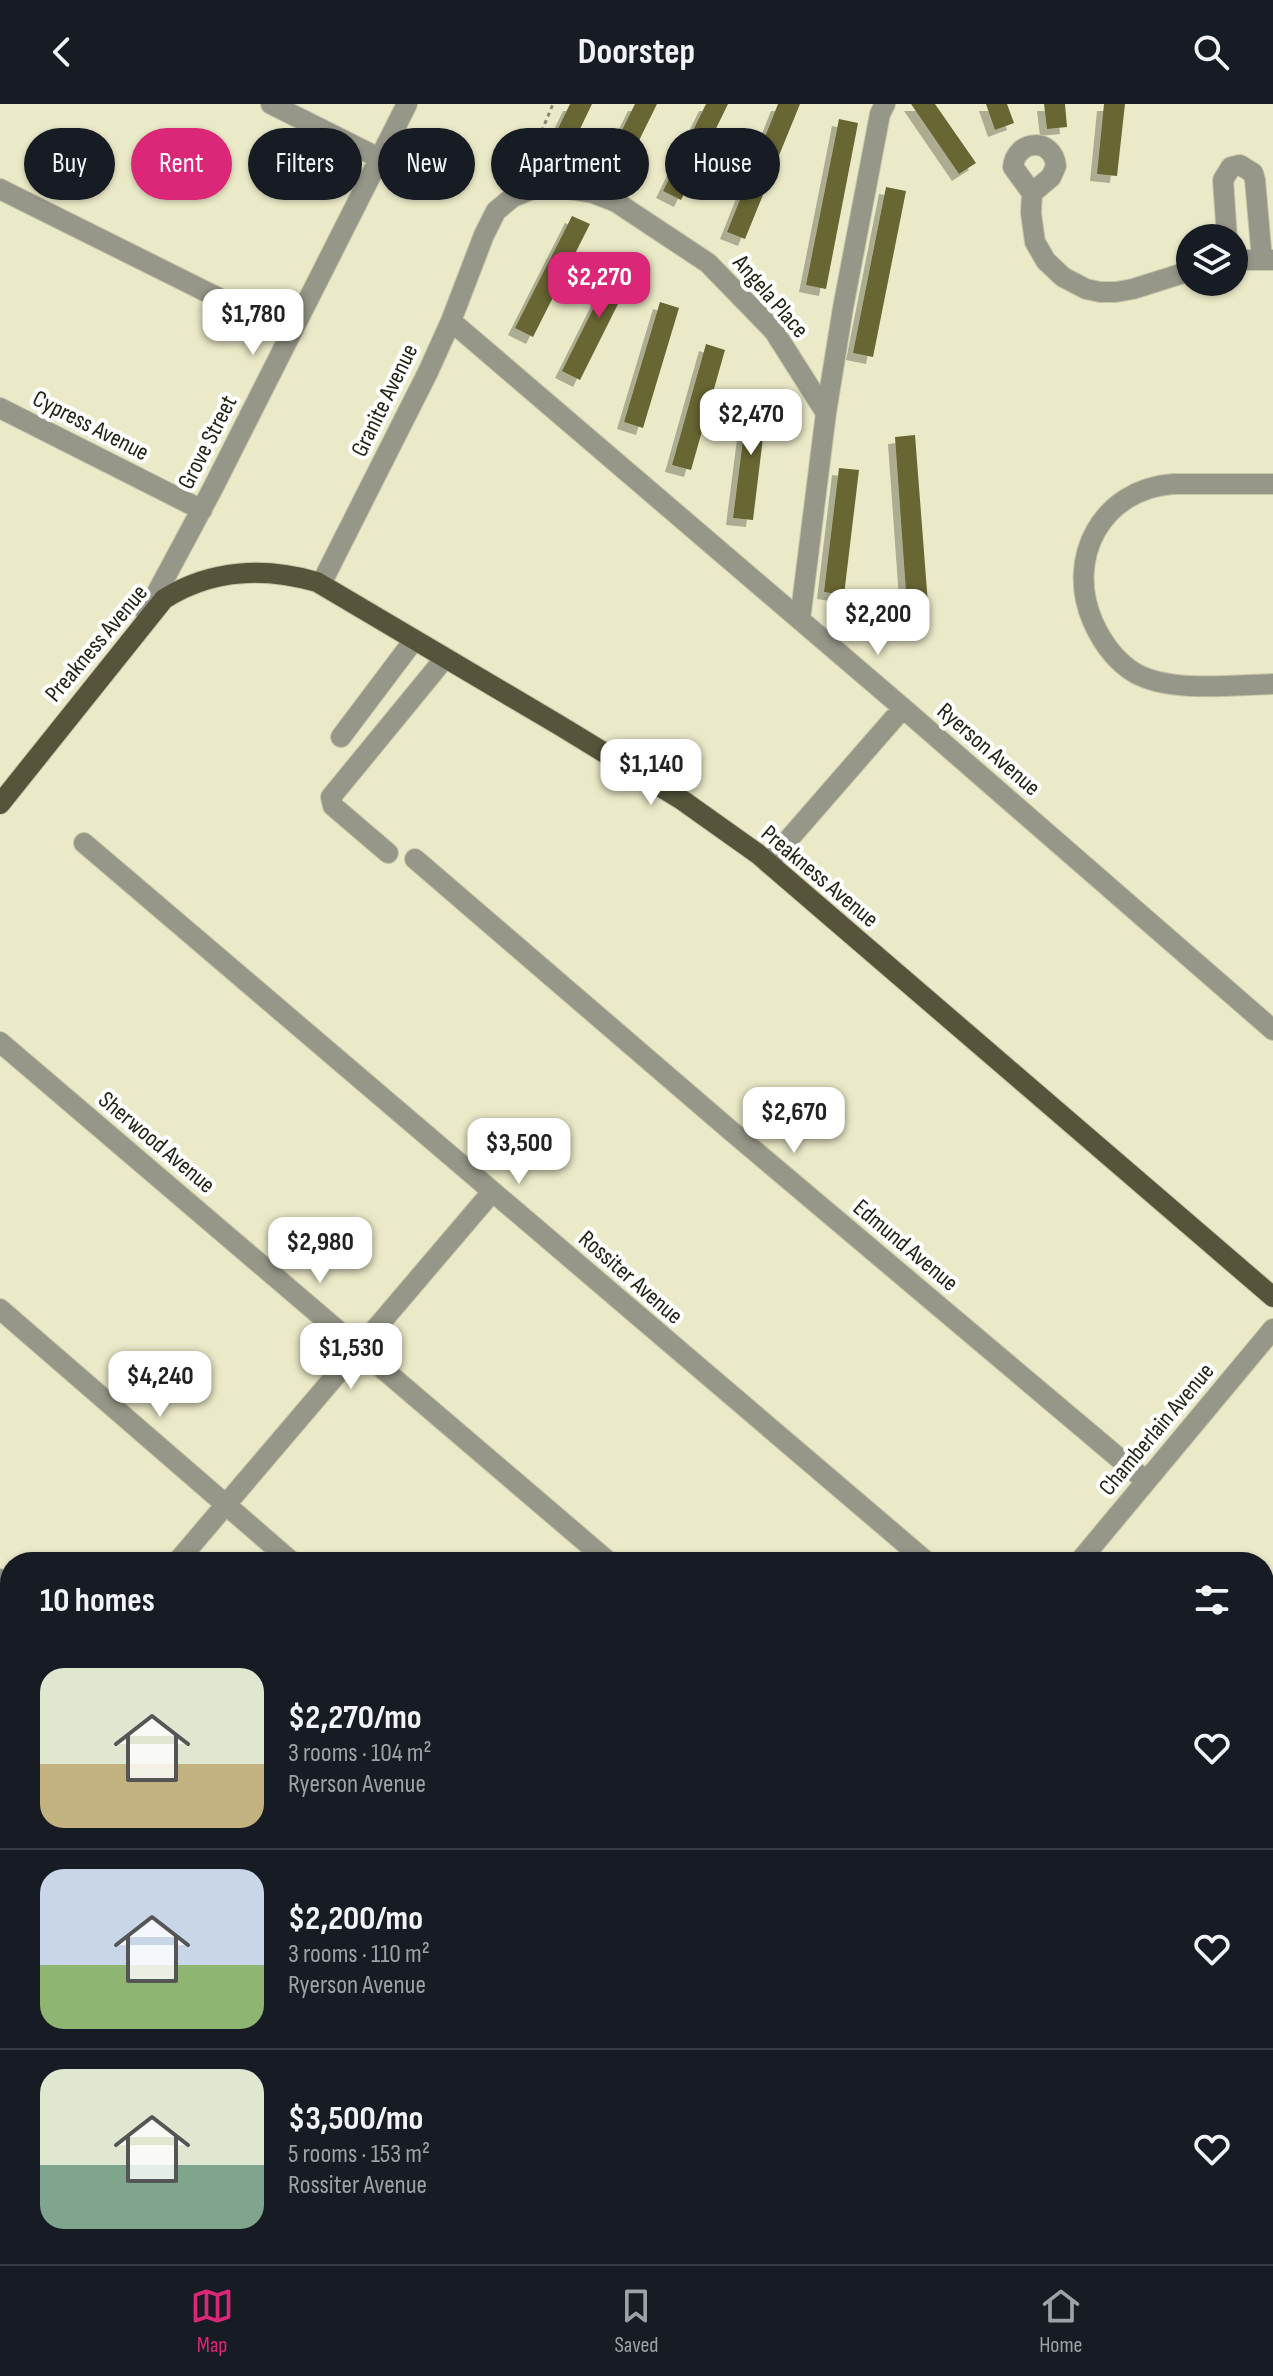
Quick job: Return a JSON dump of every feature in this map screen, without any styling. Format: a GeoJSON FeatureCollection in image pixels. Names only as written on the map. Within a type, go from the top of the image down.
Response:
{"type":"FeatureCollection","features":[{"type":"Feature","properties":{"kind":"main road","name":"Preakness Avenue"},"geometry":{"type":"LineString","coordinates":[[0,804],[164,599],[188,585],[260,572],[291,575],[321,584],[682,800],[768,863],[1273,1297]]}},
{"type":"Feature","properties":{"kind":"street"},"geometry":{"type":"LineString","coordinates":[[271,104],[378,158]]}},
{"type":"Feature","properties":{"kind":"street","name":"Grove Street"},"geometry":{"type":"LineString","coordinates":[[395,128],[407,104]]}},
{"type":"Feature","properties":{"kind":"street"},"geometry":{"type":"LineString","coordinates":[[800,620],[826,413],[843,308],[880,114],[885,104]]}},
{"type":"Feature","properties":{"kind":"street","name":"Grove Street"},"geometry":{"type":"LineString","coordinates":[[137,630],[202,510],[378,160]]}},
{"type":"Feature","properties":{"kind":"street"},"geometry":{"type":"LineString","coordinates":[[1226,224],[1223,180],[1231,167],[1240,165],[1253,173],[1268,259],[1248,260]]}},
{"type":"Feature","properties":{"kind":"street"},"geometry":{"type":"LineString","coordinates":[[0,189],[289,333]]}},
{"type":"Feature","properties":{"kind":"street"},"geometry":{"type":"LineString","coordinates":[[1032,193],[1035,242],[1053,270],[1075,283],[1100,292],[1116,292],[1176,275]]}},
{"type":"Feature","properties":{"kind":"street","name":"Granite Avenue"},"geometry":{"type":"LineString","coordinates":[[321,584],[428,372],[484,235],[496,211],[509,200]]}},
{"type":"Feature","properties":{"kind":"street","name":"Angela Place"},"geometry":{"type":"LineString","coordinates":[[611,200],[708,263],[774,331],[826,413]]}},
{"type":"Feature","properties":{"kind":"street","name":"Ryerson Avenue"},"geometry":{"type":"LineString","coordinates":[[451,321],[1273,1030]]}},
{"type":"Feature","properties":{"kind":"street","name":"Cypress Avenue"},"geometry":{"type":"LineString","coordinates":[[0,408],[202,510]]}},
{"type":"Feature","properties":{"kind":"street"},"geometry":{"type":"LineString","coordinates":[[1273,484],[1173,484],[1137,494],[1113,509],[1095,529],[1086,552],[1082,585],[1087,608],[1104,644],[1114,657],[1135,673],[1157,681],[1194,685],[1273,684]]}},
{"type":"Feature","properties":{"kind":"street"},"geometry":{"type":"LineString","coordinates":[[341,737],[414,640]]}},
{"type":"Feature","properties":{"kind":"street"},"geometry":{"type":"LineString","coordinates":[[388,853],[333,806],[331,797],[445,658]]}},
{"type":"Feature","properties":{"kind":"street"},"geometry":{"type":"LineString","coordinates":[[768,863],[903,708]]}},
{"type":"Feature","properties":{"kind":"street","name":"Rossiter Avenue"},"geometry":{"type":"LineString","coordinates":[[84,843],[915,1552]]}},
{"type":"Feature","properties":{"kind":"street","name":"Edmund Avenue"},"geometry":{"type":"LineString","coordinates":[[415,859],[1146,1481]]}},
{"type":"Feature","properties":{"kind":"street","name":"Sherwood Avenue"},"geometry":{"type":"LineString","coordinates":[[0,1042],[597,1552]]}},
{"type":"Feature","properties":{"kind":"street"},"geometry":{"type":"LineString","coordinates":[[185,1552],[492,1192]]}},
{"type":"Feature","properties":{"kind":"street"},"geometry":{"type":"LineString","coordinates":[[0,1309],[280,1552]]}},
{"type":"Feature","properties":{"kind":"street","name":"Chamberlain Avenue"},"geometry":{"type":"LineString","coordinates":[[1087,1552],[1273,1329]]}},
{"type":"Feature","properties":{"kind":"path"},"geometry":{"type":"LineString","coordinates":[[543,128],[553,104]]}},
{"type":"Feature","properties":{"kind":"building"},"geometry":{"type":"Polygon","coordinates":[[[570,104],[592,104],[580,128],[558,128],[570,104]]]}},
{"type":"Feature","properties":{"kind":"building"},"geometry":{"type":"Polygon","coordinates":[[[635,104],[657,104],[645,128],[623,128],[635,104]]]}},
{"type":"Feature","properties":{"kind":"building"},"geometry":{"type":"Polygon","coordinates":[[[706,104],[728,104],[716,128],[694,128],[706,104]]]}},
{"type":"Feature","properties":{"kind":"building"},"geometry":{"type":"Polygon","coordinates":[[[778,104],[800,104],[780,153],[780,128],[768,128],[778,104]]]}},
{"type":"Feature","properties":{"kind":"building"},"geometry":{"type":"Polygon","coordinates":[[[911,104],[935,104],[976,163],[959,174],[911,104]]]}},
{"type":"Feature","properties":{"kind":"building"},"geometry":{"type":"Polygon","coordinates":[[[986,104],[1007,104],[1014,123],[995,130],[986,104]]]}},
{"type":"Feature","properties":{"kind":"building"},"geometry":{"type":"Polygon","coordinates":[[[1044,104],[1065,104],[1067,127],[1047,129],[1044,104]]]}},
{"type":"Feature","properties":{"kind":"building"},"geometry":{"type":"Polygon","coordinates":[[[1104,104],[1125,104],[1117,176],[1097,174],[1104,104]]]}},
{"type":"Feature","properties":{"kind":"building"},"geometry":{"type":"Polygon","coordinates":[[[839,119],[858,123],[826,289],[806,285],[839,119]]]}},
{"type":"Feature","properties":{"kind":"building"},"geometry":{"type":"Polygon","coordinates":[[[886,187],[906,191],[873,357],[853,353],[886,187]]]}},
{"type":"Feature","properties":{"kind":"building"},"geometry":{"type":"Polygon","coordinates":[[[740,200],[761,200],[745,239],[727,232],[740,200]]]}},
{"type":"Feature","properties":{"kind":"building"},"geometry":{"type":"Polygon","coordinates":[[[572,216],[590,224],[533,337],[515,328],[572,216]]]}},
{"type":"Feature","properties":{"kind":"building"},"geometry":{"type":"Polygon","coordinates":[[[618,259],[636,268],[580,380],[562,371],[618,259]]]}},
{"type":"Feature","properties":{"kind":"building"},"geometry":{"type":"Polygon","coordinates":[[[660,302],[679,308],[643,428],[624,422],[660,302]]]}},
{"type":"Feature","properties":{"kind":"building"},"geometry":{"type":"Polygon","coordinates":[[[706,344],[725,350],[691,470],[672,465],[706,344]]]}},
{"type":"Feature","properties":{"kind":"building"},"geometry":{"type":"Polygon","coordinates":[[[749,393],[768,396],[753,520],[733,518],[749,393]]]}},
{"type":"Feature","properties":{"kind":"building"},"geometry":{"type":"Polygon","coordinates":[[[915,435],[928,604],[907,606],[895,437],[915,435]]]}},
{"type":"Feature","properties":{"kind":"building"},"geometry":{"type":"Polygon","coordinates":[[[839,468],[859,470],[844,595],[824,592],[839,468]]]}}]}
